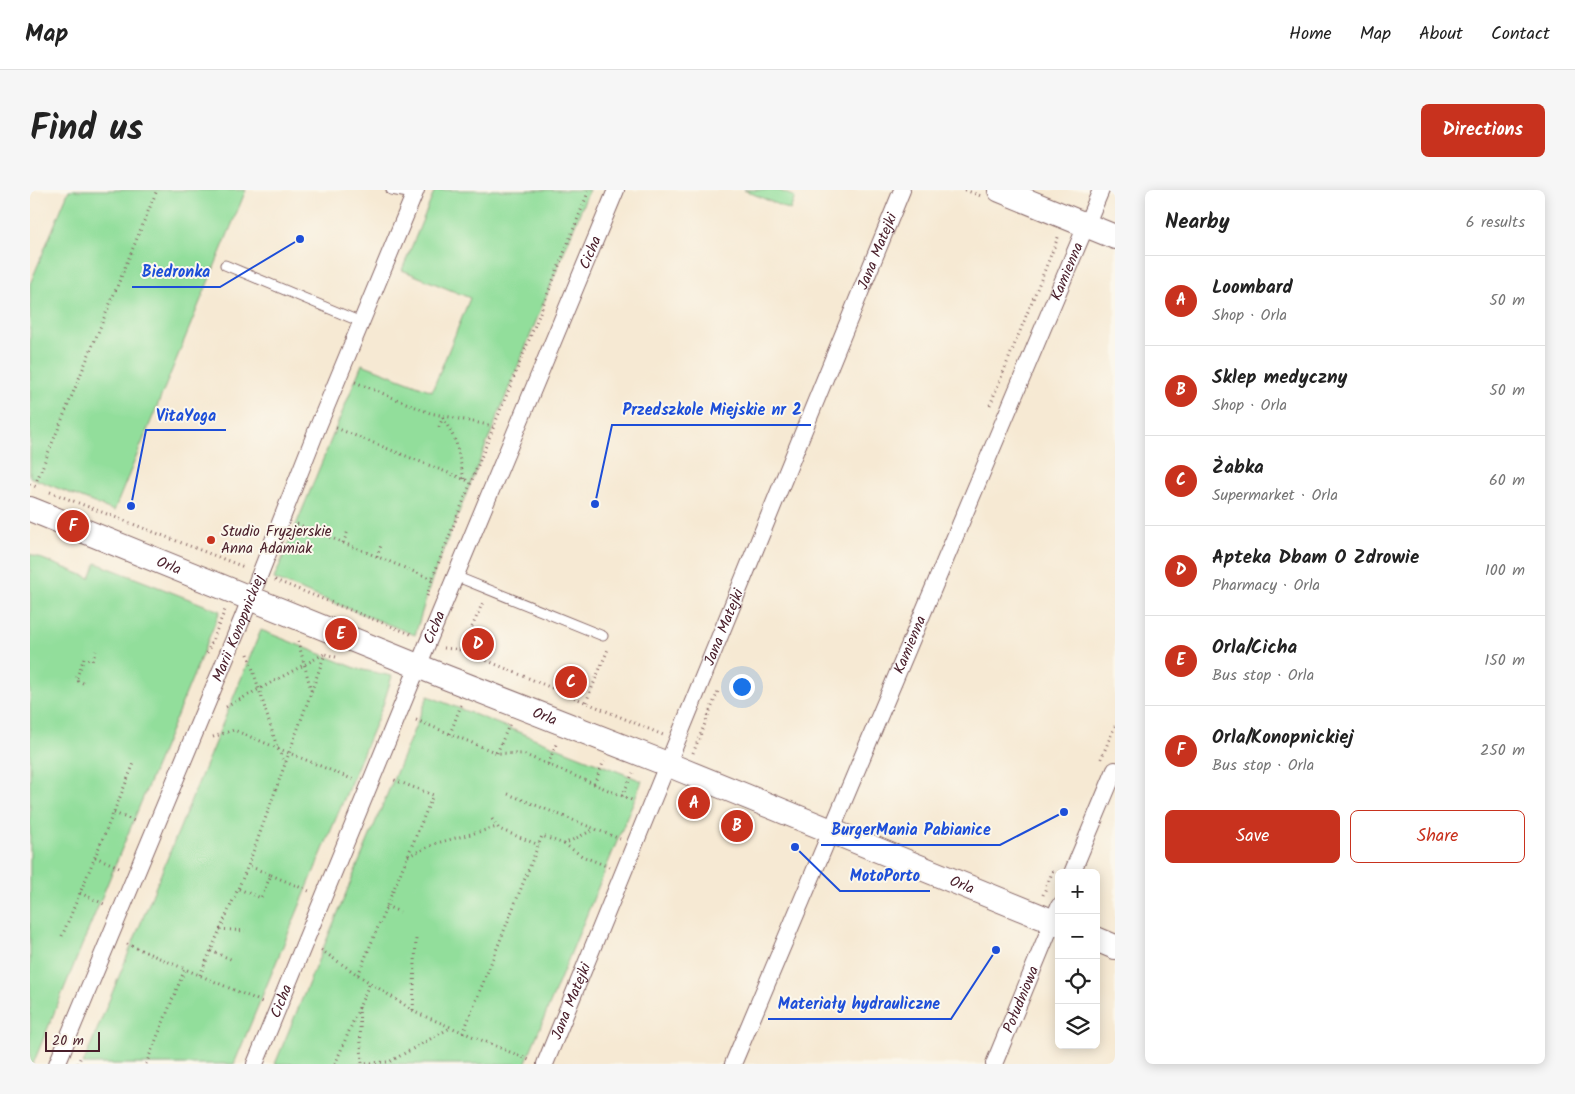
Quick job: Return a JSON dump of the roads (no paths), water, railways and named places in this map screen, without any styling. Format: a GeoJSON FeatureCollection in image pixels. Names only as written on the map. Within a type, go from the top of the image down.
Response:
{"type":"FeatureCollection","features":[{"type":"Feature","properties":{"kind":"street","name":"Cicha"},"geometry":{"type":"LineString","coordinates":[[255,1064],[616,190]]}},
{"type":"Feature","properties":{"kind":"street","name":"Jana Matejki"},"geometry":{"type":"LineString","coordinates":[[534,1063],[667,764],[902,190]]}},
{"type":"Feature","properties":{"kind":"street"},"geometry":{"type":"LineString","coordinates":[[1000,190],[1115,238]]}},
{"type":"Feature","properties":{"kind":"street","name":"Kamienna"},"geometry":{"type":"LineString","coordinates":[[734,1064],[1101,190]]}},
{"type":"Feature","properties":{"kind":"street","name":"Marii Konopnickiej"},"geometry":{"type":"LineString","coordinates":[[57,1064],[251,597],[317,429],[415,192]]}},
{"type":"Feature","properties":{"kind":"street","name":"Orla"},"geometry":{"type":"LineString","coordinates":[[30,509],[667,764],[830,832],[1055,916]]}},
{"type":"Feature","properties":{"kind":"street"},"geometry":{"type":"LineString","coordinates":[[1074,869],[1115,770]]}},
{"type":"Feature","properties":{"kind":"street","name":"Południowa"},"geometry":{"type":"LineString","coordinates":[[994,1064],[1055,922]]}},
{"type":"Feature","properties":{"kind":"street"},"geometry":{"type":"LineString","coordinates":[[1100,941],[1115,947]]}},
{"type":"Feature","properties":{"kind":"lane"},"geometry":{"type":"LineString","coordinates":[[391,190],[415,192]]}},
{"type":"Feature","properties":{"kind":"lane"},"geometry":{"type":"LineString","coordinates":[[225,265],[361,322]]}},
{"type":"Feature","properties":{"kind":"lane"},"geometry":{"type":"LineString","coordinates":[[456,576],[602,640]]}},
{"type":"Feature","properties":{"kind":"place","name":"Biedronka"},"geometry":{"type":"Point","coordinates":[300,239]}},
{"type":"Feature","properties":{"kind":"place","name":"Przedszkole Miejskie nr 2"},"geometry":{"type":"Point","coordinates":[595,504]}},
{"type":"Feature","properties":{"kind":"place","name":"VitaYoga"},"geometry":{"type":"Point","coordinates":[131,506]}},
{"type":"Feature","properties":{"kind":"place","name":"Orla/Konopnickiej"},"geometry":{"type":"Point","coordinates":[73,526]}},
{"type":"Feature","properties":{"kind":"place","name":"Studio Fryzjerskie Anna Adamiak"},"geometry":{"type":"Point","coordinates":[211,540]}},
{"type":"Feature","properties":{"kind":"place","name":"Orla/Cicha"},"geometry":{"type":"Point","coordinates":[341,634]}},
{"type":"Feature","properties":{"kind":"place","name":"Apteka Dbam O Zdrowie"},"geometry":{"type":"Point","coordinates":[478,644]}},
{"type":"Feature","properties":{"kind":"place","name":"Żabka"},"geometry":{"type":"Point","coordinates":[571,682]}},
{"type":"Feature","properties":{"kind":"place","name":"Loombard"},"geometry":{"type":"Point","coordinates":[694,803]}},
{"type":"Feature","properties":{"kind":"place","name":"BurgerMania Pabianice"},"geometry":{"type":"Point","coordinates":[1064,812]}},
{"type":"Feature","properties":{"kind":"place","name":"Sklep medyczny"},"geometry":{"type":"Point","coordinates":[737,826]}},
{"type":"Feature","properties":{"kind":"place","name":"MotoPorto"},"geometry":{"type":"Point","coordinates":[795,847]}},
{"type":"Feature","properties":{"kind":"place","name":"Materiały hydrauliczne"},"geometry":{"type":"Point","coordinates":[996,950]}}]}
